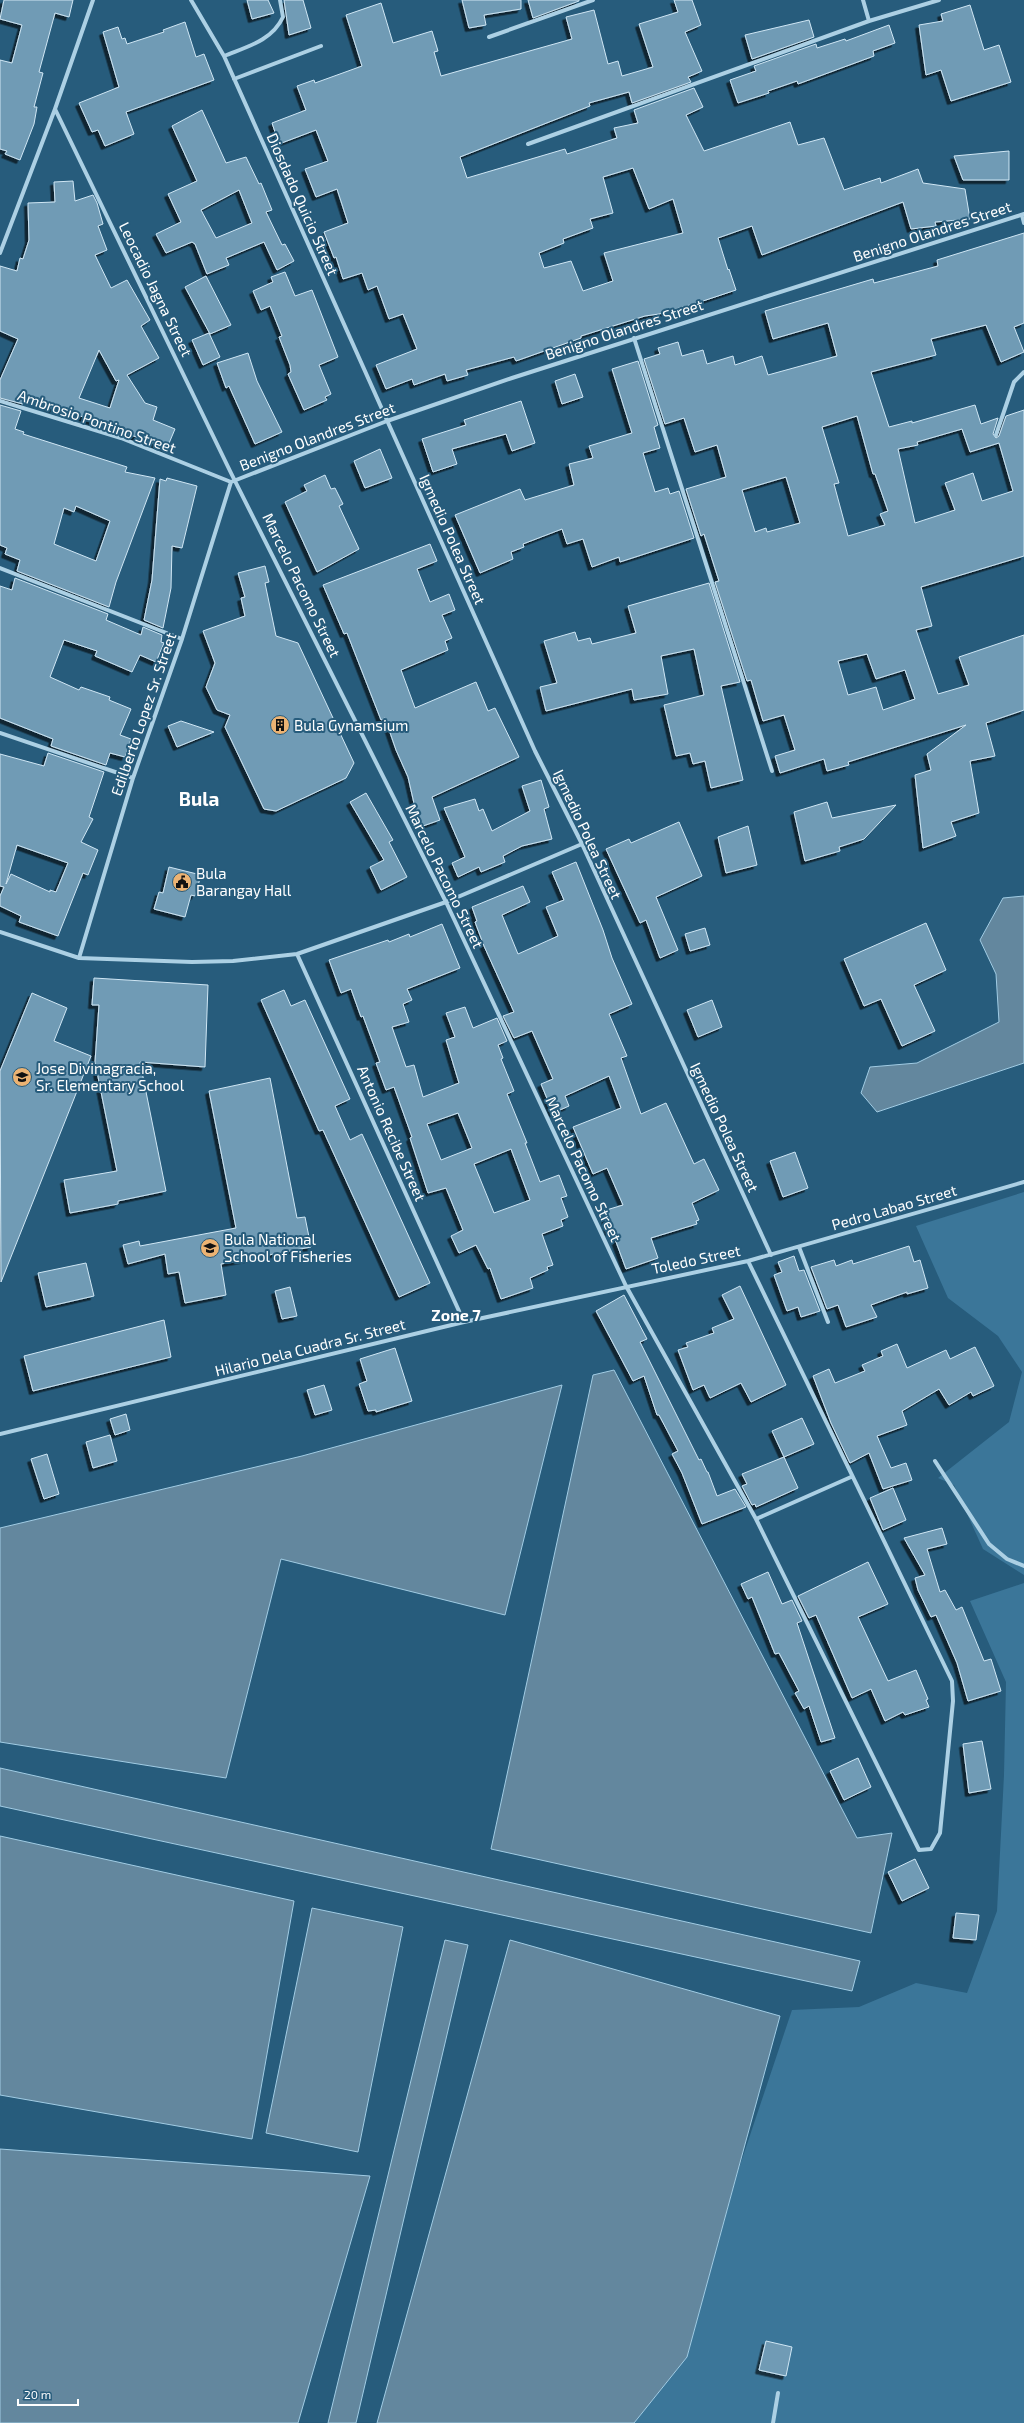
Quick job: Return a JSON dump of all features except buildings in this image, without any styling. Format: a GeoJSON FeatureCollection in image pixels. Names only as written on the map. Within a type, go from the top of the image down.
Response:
{"type":"FeatureCollection","features":[{"type":"Feature","properties":{"kind":"street"},"geometry":{"type":"LineString","coordinates":[[0,253],[55,109],[93,0]]}},
{"type":"Feature","properties":{"kind":"street","name":"Diosdado Quicio Street"},"geometry":{"type":"LineString","coordinates":[[191,0],[224,56],[387,421]]}},
{"type":"Feature","properties":{"kind":"street"},"geometry":{"type":"LineString","coordinates":[[224,56],[266,38],[275,31],[283,17],[280,0]]}},
{"type":"Feature","properties":{"kind":"street"},"geometry":{"type":"LineString","coordinates":[[489,37],[593,0]]}},
{"type":"Feature","properties":{"kind":"street"},"geometry":{"type":"LineString","coordinates":[[863,0],[869,21]]}},
{"type":"Feature","properties":{"kind":"street"},"geometry":{"type":"LineString","coordinates":[[528,144],[869,21],[939,0]]}},
{"type":"Feature","properties":{"kind":"street"},"geometry":{"type":"LineString","coordinates":[[234,79],[321,46]]}},
{"type":"Feature","properties":{"kind":"street","name":"Leocadio Jagna Street"},"geometry":{"type":"LineString","coordinates":[[55,109],[233,481]]}},
{"type":"Feature","properties":{"kind":"street"},"geometry":{"type":"LineString","coordinates":[[1023,214],[1024,222]]}},
{"type":"Feature","properties":{"kind":"street","name":"Benigno Olandres Street"},"geometry":{"type":"LineString","coordinates":[[233,481],[387,421],[634,338],[1023,214]]}},
{"type":"Feature","properties":{"kind":"street"},"geometry":{"type":"LineString","coordinates":[[634,338],[772,771]]}},
{"type":"Feature","properties":{"kind":"street"},"geometry":{"type":"LineString","coordinates":[[996,435],[1014,382],[1024,372]]}},
{"type":"Feature","properties":{"kind":"street","name":"Ambrosio Pontino Street"},"geometry":{"type":"LineString","coordinates":[[0,401],[121,438],[233,481]]}},
{"type":"Feature","properties":{"kind":"street","name":"Igmedio Polea Street"},"geometry":{"type":"LineString","coordinates":[[387,421],[535,751],[582,844],[771,1254]]}},
{"type":"Feature","properties":{"kind":"street","name":"Edilberto Lopez Sr. Street"},"geometry":{"type":"LineString","coordinates":[[79,958],[133,778],[182,638],[233,481]]}},
{"type":"Feature","properties":{"kind":"street","name":"Marcelo Pacomo Street"},"geometry":{"type":"LineString","coordinates":[[233,481],[446,902],[626,1286],[756,1519],[919,1850],[931,1849],[940,1833],[953,1701],[952,1681],[851,1477]]}},
{"type":"Feature","properties":{"kind":"street"},"geometry":{"type":"LineString","coordinates":[[0,568],[182,638]]}},
{"type":"Feature","properties":{"kind":"street"},"geometry":{"type":"LineString","coordinates":[[0,733],[133,778]]}},
{"type":"Feature","properties":{"kind":"street"},"geometry":{"type":"LineString","coordinates":[[0,932],[79,958],[192,962],[233,961],[297,954],[446,902],[582,844]]}},
{"type":"Feature","properties":{"kind":"street","name":"Antonio Recibe Street"},"geometry":{"type":"LineString","coordinates":[[297,954],[464,1322]]}},
{"type":"Feature","properties":{"kind":"street","name":"Pedro Labao Street"},"geometry":{"type":"LineString","coordinates":[[771,1254],[1024,1182]]}},
{"type":"Feature","properties":{"kind":"street"},"geometry":{"type":"LineString","coordinates":[[798,1247],[828,1322]]}},
{"type":"Feature","properties":{"kind":"street","name":"Toledo Street"},"geometry":{"type":"LineString","coordinates":[[626,1286],[748,1261],[771,1254]]}},
{"type":"Feature","properties":{"kind":"street"},"geometry":{"type":"LineString","coordinates":[[748,1261],[851,1477],[756,1519]]}},
{"type":"Feature","properties":{"kind":"street","name":"Hilario Dela Cuadra Sr. Street"},"geometry":{"type":"LineString","coordinates":[[0,1434],[464,1322],[626,1286]]}},
{"type":"Feature","properties":{"kind":"street"},"geometry":{"type":"LineString","coordinates":[[935,1461],[989,1544],[1007,1559],[1024,1566]]}},
{"type":"Feature","properties":{"kind":"street"},"geometry":{"type":"LineString","coordinates":[[773,2423],[778,2393]]}},
{"type":"Feature","properties":{"kind":"shaded area"},"geometry":{"type":"Polygon","coordinates":[[[1024,896],[1024,1063],[877,1112],[861,1093],[870,1067],[917,1063],[999,1022],[996,974],[980,940],[1003,898],[1024,896]]]}},
{"type":"Feature","properties":{"kind":"shaded area"},"geometry":{"type":"Polygon","coordinates":[[[1024,1192],[1024,1575],[983,1549],[954,1485],[938,1478],[1009,1422],[1022,1372],[998,1336],[948,1298],[916,1226],[1024,1192]]]}},
{"type":"Feature","properties":{"kind":"shaded area"},"geometry":{"type":"Polygon","coordinates":[[[614,1370],[857,1838],[892,1833],[871,1933],[491,1849],[593,1375],[614,1370]]]}},
{"type":"Feature","properties":{"kind":"shaded area"},"geometry":{"type":"Polygon","coordinates":[[[562,1385],[505,1615],[281,1559],[226,1778],[0,1742],[0,1528],[302,1456],[562,1385]]]}},
{"type":"Feature","properties":{"kind":"shaded area"},"geometry":{"type":"Polygon","coordinates":[[[1024,1583],[1024,2423],[634,2423],[687,2357],[738,2171],[792,2010],[859,2007],[916,1983],[967,1993],[997,1911],[1004,1775],[1006,1682],[970,1601],[1024,1583]]]}},
{"type":"Feature","properties":{"kind":"shaded area"},"geometry":{"type":"Polygon","coordinates":[[[0,1768],[860,1961],[852,1991],[0,1806],[0,1768]]]}},
{"type":"Feature","properties":{"kind":"shaded area"},"geometry":{"type":"Polygon","coordinates":[[[0,1836],[294,1901],[252,2139],[0,2095],[0,1836]]]}},
{"type":"Feature","properties":{"kind":"shaded area"},"geometry":{"type":"Polygon","coordinates":[[[312,1908],[403,1927],[358,2152],[266,2133],[312,1908]]]}},
{"type":"Feature","properties":{"kind":"shaded area"},"geometry":{"type":"Polygon","coordinates":[[[445,1940],[468,1945],[356,2423],[328,2423],[445,1940]]]}},
{"type":"Feature","properties":{"kind":"shaded area"},"geometry":{"type":"Polygon","coordinates":[[[510,1940],[780,2016],[687,2357],[634,2423],[377,2423],[510,1940]]]}},
{"type":"Feature","properties":{"kind":"shaded area"},"geometry":{"type":"Polygon","coordinates":[[[0,2149],[370,2176],[298,2423],[0,2423],[0,2149]]]}},
{"type":"Feature","properties":{"kind":"place","name":"Bula Gynamsium"},"geometry":{"type":"Point","coordinates":[280,725]}},
{"type":"Feature","properties":{"kind":"place","name":"Bula Barangay Hall"},"geometry":{"type":"Point","coordinates":[182,882]}},
{"type":"Feature","properties":{"kind":"place","name":"Jose Divinagracia, Sr. Elementary School"},"geometry":{"type":"Point","coordinates":[22,1077]}},
{"type":"Feature","properties":{"kind":"place","name":"Bula National School of Fisheries"},"geometry":{"type":"Point","coordinates":[210,1248]}},
{"type":"Feature","properties":{"kind":"district","name":"Bula"},"geometry":{"type":"Point","coordinates":[199,798]}},
{"type":"Feature","properties":{"kind":"district","name":"Zone 7"},"geometry":{"type":"Point","coordinates":[456,1314]}}]}
